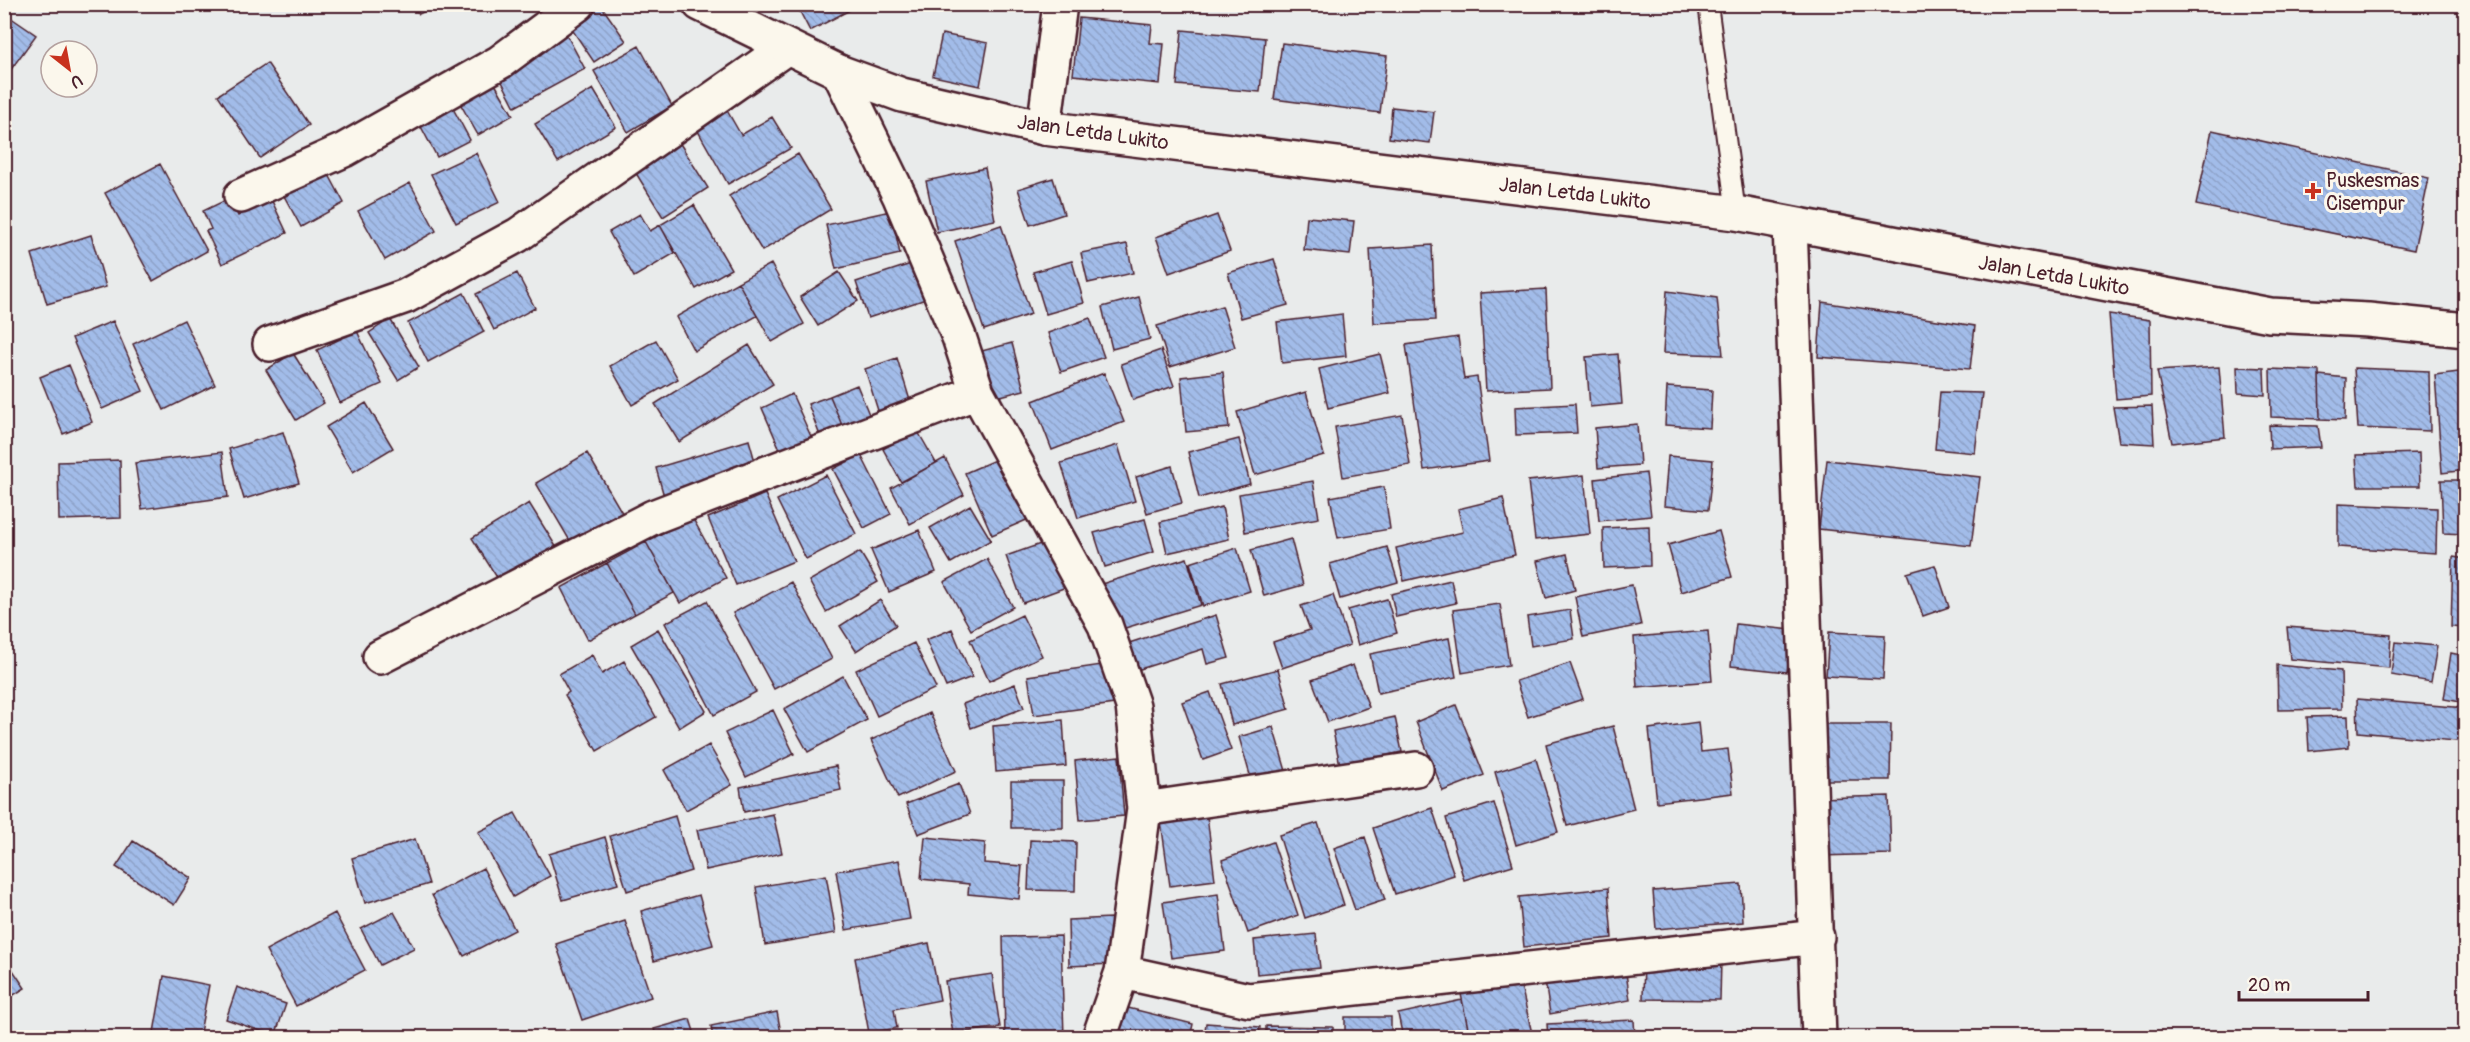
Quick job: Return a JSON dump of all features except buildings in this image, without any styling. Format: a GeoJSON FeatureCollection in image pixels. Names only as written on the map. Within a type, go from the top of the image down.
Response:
{"type":"FeatureCollection","features":[{"type":"Feature","properties":{"kind":"street"},"geometry":{"type":"LineString","coordinates":[[241,196],[344,150],[500,62],[578,4]]}},
{"type":"Feature","properties":{"kind":"street","name":"Jalan Letda Lukito"},"geometry":{"type":"LineString","coordinates":[[700,4],[839,72],[902,95],[1044,128],[1736,213],[2270,315],[2368,320],[2466,330]]}},
{"type":"Feature","properties":{"kind":"street"},"geometry":{"type":"LineString","coordinates":[[1044,128],[1060,4]]}},
{"type":"Feature","properties":{"kind":"street"},"geometry":{"type":"LineString","coordinates":[[270,344],[406,296],[518,236],[786,48]]}},
{"type":"Feature","properties":{"kind":"street"},"geometry":{"type":"LineString","coordinates":[[839,72],[900,197],[959,337],[976,392],[1105,625],[1133,706],[1144,809],[1122,972],[1099,1038]]}},
{"type":"Feature","properties":{"kind":"street"},"geometry":{"type":"LineString","coordinates":[[1790,224],[1819,1038]]}},
{"type":"Feature","properties":{"kind":"street"},"geometry":{"type":"LineString","coordinates":[[380,657],[653,517],[976,392]]}},
{"type":"Feature","properties":{"kind":"street"},"geometry":{"type":"LineString","coordinates":[[1144,809],[1416,769]]}},
{"type":"Feature","properties":{"kind":"street"},"geometry":{"type":"LineString","coordinates":[[1122,972],[1249,1000],[1817,937]]}},
{"type":"Feature","properties":{"kind":"lane"},"geometry":{"type":"LineString","coordinates":[[1708,4],[1736,213]]}},
{"type":"Feature","properties":{"kind":"place","name":"Puskesmas Cisempur"},"geometry":{"type":"Point","coordinates":[2313,191]}}]}
